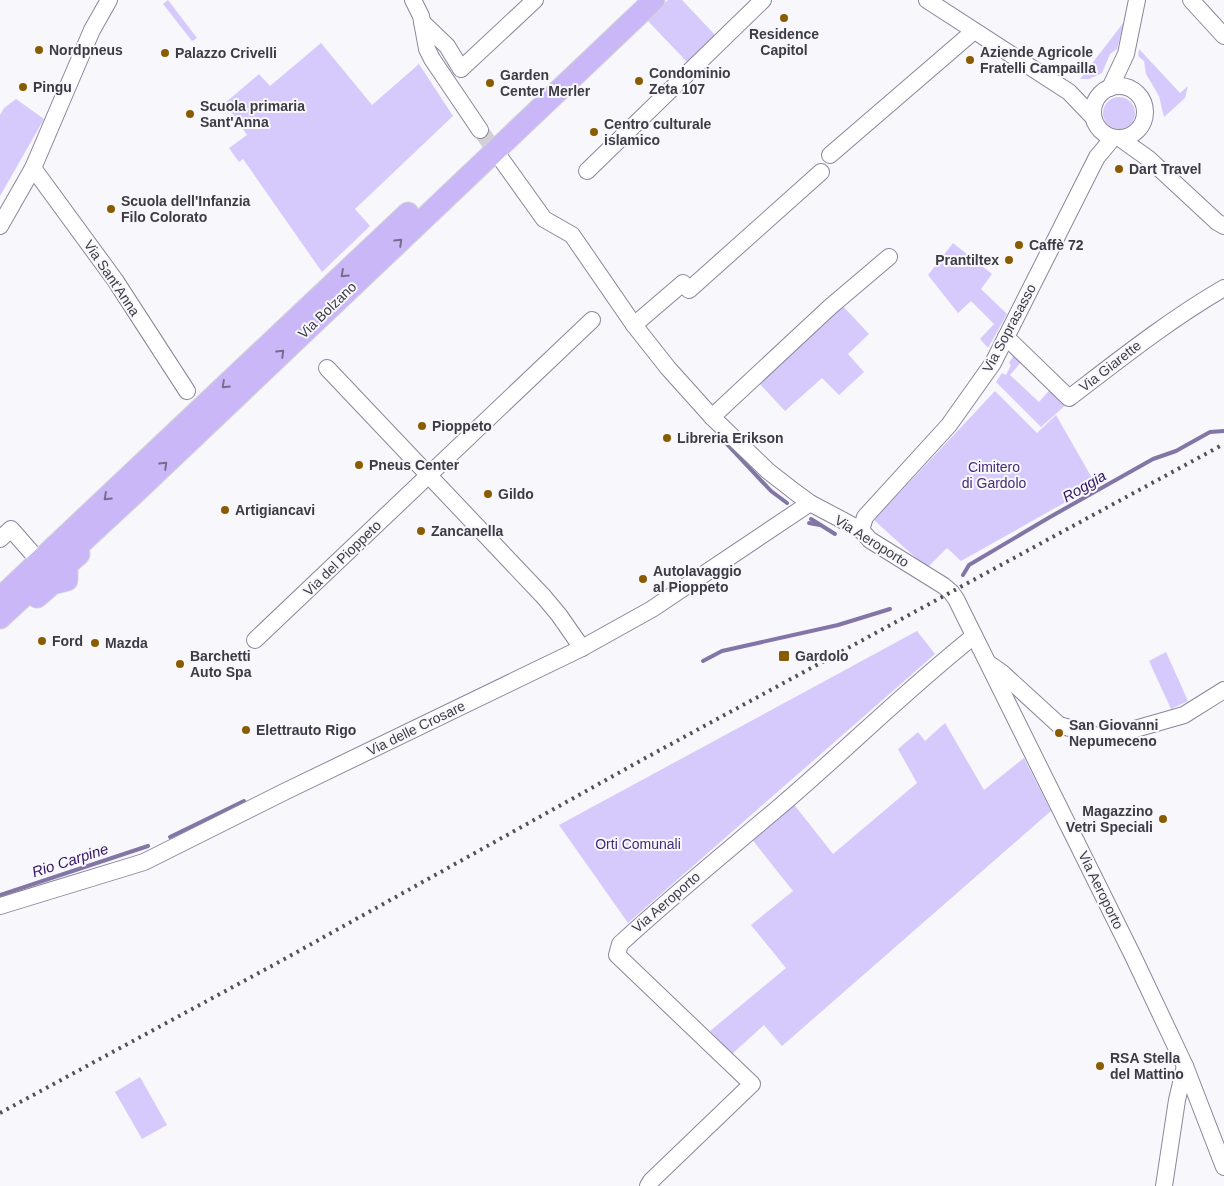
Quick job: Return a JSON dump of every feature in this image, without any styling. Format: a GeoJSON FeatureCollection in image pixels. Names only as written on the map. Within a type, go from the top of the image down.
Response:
{"type":"FeatureCollection","features":[{"type":"Feature","properties":{"kind":"main road","name":"Via Bolzano"},"geometry":{"type":"LineString","coordinates":[[0,598],[634,0]]}},
{"type":"Feature","properties":{"kind":"main road","name":"Via Bolzano"},"geometry":{"type":"LineString","coordinates":[[0,618],[654,0]]}},
{"type":"Feature","properties":{"kind":"main road"},"geometry":{"type":"LineString","coordinates":[[0,631],[52,584],[67,580],[67,565],[130,506],[135,492]]}},
{"type":"Feature","properties":{"kind":"street"},"geometry":{"type":"LineString","coordinates":[[0,226],[33,168],[92,30],[109,0]]}},
{"type":"Feature","properties":{"kind":"street"},"geometry":{"type":"LineString","coordinates":[[413,0],[422,22],[427,50],[480,130]]}},
{"type":"Feature","properties":{"kind":"street"},"geometry":{"type":"LineString","coordinates":[[422,22],[447,46],[461,69],[535,0]]}},
{"type":"Feature","properties":{"kind":"street"},"geometry":{"type":"LineString","coordinates":[[587,171],[763,0]]}},
{"type":"Feature","properties":{"kind":"street"},"geometry":{"type":"LineString","coordinates":[[927,0],[1069,92],[1096,123],[1148,159],[1217,222],[1224,226]]}},
{"type":"Feature","properties":{"kind":"street"},"geometry":{"type":"LineString","coordinates":[[1136,93],[1126,54],[1137,0]]}},
{"type":"Feature","properties":{"kind":"street"},"geometry":{"type":"LineString","coordinates":[[1191,0],[1224,36]]}},
{"type":"Feature","properties":{"kind":"street"},"geometry":{"type":"LineString","coordinates":[[830,155],[974,31]]}},
{"type":"Feature","properties":{"kind":"street","name":"Via Soprasasso"},"geometry":{"type":"LineString","coordinates":[[1097,157],[1094,101],[1104,92],[1126,54]]}},
{"type":"Feature","properties":{"kind":"street"},"geometry":{"type":"LineString","coordinates":[[1069,92],[1104,92],[1124,87],[1136,93],[1142,100],[1145,108],[1145,117],[1142,125],[1148,159]]}},
{"type":"Feature","properties":{"kind":"street","name":"Via Soprasasso"},"geometry":{"type":"LineString","coordinates":[[861,530],[865,517],[949,425],[993,363],[1097,157],[1117,138],[1129,137],[1137,132],[1142,125]]}},
{"type":"Feature","properties":{"kind":"street","name":"Via Aeroporto"},"geometry":{"type":"LineString","coordinates":[[502,159],[544,220],[572,235],[634,325],[668,368],[712,417],[768,471],[810,504],[861,530],[870,540],[951,592],[988,662],[1129,948],[1185,1066],[1224,1167]]}},
{"type":"Feature","properties":{"kind":"street","name":"Via Sant'Anna"},"geometry":{"type":"LineString","coordinates":[[33,168],[115,280],[187,391]]}},
{"type":"Feature","properties":{"kind":"street"},"geometry":{"type":"LineString","coordinates":[[634,325],[683,283],[689,290],[821,172]]}},
{"type":"Feature","properties":{"kind":"street"},"geometry":{"type":"LineString","coordinates":[[712,417],[830,307],[889,257]]}},
{"type":"Feature","properties":{"kind":"street","name":"Via Giarette"},"geometry":{"type":"LineString","coordinates":[[1006,338],[1070,398],[1139,343],[1192,306],[1224,288]]}},
{"type":"Feature","properties":{"kind":"street","name":"Via del Pioppeto"},"geometry":{"type":"LineString","coordinates":[[255,640],[592,320]]}},
{"type":"Feature","properties":{"kind":"street"},"geometry":{"type":"LineString","coordinates":[[327,368],[544,597],[582,648]]}},
{"type":"Feature","properties":{"kind":"street","name":"Via delle Crosare"},"geometry":{"type":"LineString","coordinates":[[0,906],[144,862],[582,648],[652,609],[810,504]]}},
{"type":"Feature","properties":{"kind":"street"},"geometry":{"type":"LineString","coordinates":[[0,540],[11,529],[40,561]]}},
{"type":"Feature","properties":{"kind":"street","name":"Via Aeroporto"},"geometry":{"type":"LineString","coordinates":[[648,1186],[752,1084],[617,955],[620,944],[671,897],[778,808],[943,661],[974,636]]}},
{"type":"Feature","properties":{"kind":"street"},"geometry":{"type":"LineString","coordinates":[[988,662],[1058,725],[1098,736],[1135,729],[1184,715],[1224,690]]}},
{"type":"Feature","properties":{"kind":"street"},"geometry":{"type":"LineString","coordinates":[[1164,1186],[1177,1100],[1185,1066]]}},
{"type":"Feature","properties":{"kind":"green space"},"geometry":{"type":"Polygon","coordinates":[[[168,0],[197,38],[192,41],[163,4],[168,0]]]}},
{"type":"Feature","properties":{"kind":"green space"},"geometry":{"type":"Polygon","coordinates":[[[668,0],[682,0],[717,37],[689,64],[647,20],[668,0]]]}},
{"type":"Feature","properties":{"kind":"green space"},"geometry":{"type":"Polygon","coordinates":[[[1124,22],[1117,49],[1110,54],[1102,73],[1089,79],[1080,79],[1124,22]]]}},
{"type":"Feature","properties":{"kind":"green space"},"geometry":{"type":"Polygon","coordinates":[[[321,43],[372,105],[419,64],[453,116],[355,209],[370,226],[322,272],[243,159],[239,162],[229,148],[247,135],[225,103],[259,74],[270,86],[321,43]]]}},
{"type":"Feature","properties":{"kind":"green space"},"geometry":{"type":"Polygon","coordinates":[[[1139,49],[1180,93],[1188,86],[1185,98],[1164,117],[1159,96],[1146,74],[1144,61],[1138,56],[1139,49]]]}},
{"type":"Feature","properties":{"kind":"green space"},"geometry":{"type":"Polygon","coordinates":[[[1119,97],[1131,101],[1135,113],[1131,125],[1119,129],[1107,125],[1103,113],[1107,101],[1119,97]]]}},
{"type":"Feature","properties":{"kind":"green space"},"geometry":{"type":"Polygon","coordinates":[[[16,99],[44,119],[0,196],[0,115],[4,108],[16,99]]]}},
{"type":"Feature","properties":{"kind":"green space"},"geometry":{"type":"Polygon","coordinates":[[[953,243],[992,274],[981,289],[1007,314],[988,348],[980,339],[994,324],[971,301],[958,313],[928,275],[953,243]]]}},
{"type":"Feature","properties":{"kind":"green space"},"geometry":{"type":"Polygon","coordinates":[[[840,303],[869,334],[848,354],[864,372],[839,395],[822,378],[785,411],[757,381],[840,303]]]}},
{"type":"Feature","properties":{"kind":"green space"},"geometry":{"type":"Polygon","coordinates":[[[1015,353],[1023,360],[1010,375],[1039,402],[1053,386],[1069,402],[1041,427],[996,382],[1002,373],[1006,375],[1011,365],[1009,363],[1015,353]]]}},
{"type":"Feature","properties":{"kind":"green space","name":"Cimitero di Gardolo"},"geometry":{"type":"Polygon","coordinates":[[[995,391],[1037,433],[1056,415],[1096,485],[961,561],[947,548],[927,568],[874,520],[995,391]]]}},
{"type":"Feature","properties":{"kind":"green space","name":"Orti Comunali"},"geometry":{"type":"Polygon","coordinates":[[[917,631],[935,654],[628,923],[559,825],[917,631]]]}},
{"type":"Feature","properties":{"kind":"green space"},"geometry":{"type":"Polygon","coordinates":[[[1166,652],[1188,701],[1171,709],[1149,661],[1166,652]]]}},
{"type":"Feature","properties":{"kind":"green space"},"geometry":{"type":"Polygon","coordinates":[[[945,723],[984,790],[1024,758],[1051,811],[782,1046],[764,1025],[732,1054],[710,1031],[786,968],[751,925],[793,891],[750,837],[792,802],[833,854],[917,783],[898,749],[918,732],[925,741],[945,723]]]}},
{"type":"Feature","properties":{"kind":"green space"},"geometry":{"type":"Polygon","coordinates":[[[140,1077],[167,1125],[142,1139],[115,1092],[140,1077]]]}},
{"type":"Feature","properties":{"kind":"waterway","name":"Roggia"},"geometry":{"type":"LineString","coordinates":[[963,575],[969,565],[1153,459],[1176,451],[1210,432],[1224,431]]}},
{"type":"Feature","properties":{"kind":"waterway","name":"Roggia"},"geometry":{"type":"LineString","coordinates":[[724,441],[771,491],[787,503]]}},
{"type":"Feature","properties":{"kind":"waterway","name":"Roggia"},"geometry":{"type":"LineString","coordinates":[[811,519],[835,534]]}},
{"type":"Feature","properties":{"kind":"waterway","name":"Roggia"},"geometry":{"type":"LineString","coordinates":[[809,523],[820,525]]}},
{"type":"Feature","properties":{"kind":"waterway"},"geometry":{"type":"LineString","coordinates":[[703,661],[722,651],[838,625],[890,609]]}},
{"type":"Feature","properties":{"kind":"waterway","name":"Rio Carpine"},"geometry":{"type":"LineString","coordinates":[[170,837],[244,801]]}},
{"type":"Feature","properties":{"kind":"waterway","name":"Rio Carpine"},"geometry":{"type":"LineString","coordinates":[[0,895],[148,846]]}},
{"type":"Feature","properties":{"kind":"tunnel"},"geometry":{"type":"LineString","coordinates":[[480,130],[501,159]]}},
{"type":"Feature","properties":{"kind":"railway"},"geometry":{"type":"LineString","coordinates":[[0,1113],[279,962],[649,756],[1224,444]]}},
{"type":"Feature","properties":{"kind":"place","name":"Residence Capitol"},"geometry":{"type":"Point","coordinates":[784,18]}},
{"type":"Feature","properties":{"kind":"place","name":"Nordpneus"},"geometry":{"type":"Point","coordinates":[39,50]}},
{"type":"Feature","properties":{"kind":"place","name":"Palazzo Crivelli"},"geometry":{"type":"Point","coordinates":[165,53]}},
{"type":"Feature","properties":{"kind":"place","name":"Aziende Agricole Fratelli Campailla"},"geometry":{"type":"Point","coordinates":[970,60]}},
{"type":"Feature","properties":{"kind":"place","name":"Condominio Zeta 107"},"geometry":{"type":"Point","coordinates":[639,81]}},
{"type":"Feature","properties":{"kind":"place","name":"Garden Center Merler"},"geometry":{"type":"Point","coordinates":[490,83]}},
{"type":"Feature","properties":{"kind":"place","name":"Pingu"},"geometry":{"type":"Point","coordinates":[23,87]}},
{"type":"Feature","properties":{"kind":"place","name":"Scuola primaria Sant'Anna"},"geometry":{"type":"Point","coordinates":[190,114]}},
{"type":"Feature","properties":{"kind":"place","name":"Centro culturale islamico"},"geometry":{"type":"Point","coordinates":[594,132]}},
{"type":"Feature","properties":{"kind":"place","name":"Dart Travel"},"geometry":{"type":"Point","coordinates":[1119,169]}},
{"type":"Feature","properties":{"kind":"place","name":"Scuola dell'Infanzia Filo Colorato"},"geometry":{"type":"Point","coordinates":[111,209]}},
{"type":"Feature","properties":{"kind":"place","name":"Caffè 72"},"geometry":{"type":"Point","coordinates":[1019,245]}},
{"type":"Feature","properties":{"kind":"place","name":"Prantiltex"},"geometry":{"type":"Point","coordinates":[1009,260]}},
{"type":"Feature","properties":{"kind":"place","name":"Pioppeto"},"geometry":{"type":"Point","coordinates":[422,426]}},
{"type":"Feature","properties":{"kind":"place","name":"Libreria Erikson"},"geometry":{"type":"Point","coordinates":[667,438]}},
{"type":"Feature","properties":{"kind":"place","name":"Pneus Center"},"geometry":{"type":"Point","coordinates":[359,465]}},
{"type":"Feature","properties":{"kind":"place","name":"Gildo"},"geometry":{"type":"Point","coordinates":[488,494]}},
{"type":"Feature","properties":{"kind":"place","name":"Artigiancavi"},"geometry":{"type":"Point","coordinates":[225,510]}},
{"type":"Feature","properties":{"kind":"place","name":"Zancanella"},"geometry":{"type":"Point","coordinates":[421,531]}},
{"type":"Feature","properties":{"kind":"place","name":"Autolavaggio al Pioppeto"},"geometry":{"type":"Point","coordinates":[643,579]}},
{"type":"Feature","properties":{"kind":"place","name":"Ford"},"geometry":{"type":"Point","coordinates":[42,641]}},
{"type":"Feature","properties":{"kind":"place","name":"Mazda"},"geometry":{"type":"Point","coordinates":[95,643]}},
{"type":"Feature","properties":{"kind":"place","name":"Gardolo"},"geometry":{"type":"Point","coordinates":[784,656]}},
{"type":"Feature","properties":{"kind":"place","name":"Barchetti Auto Spa"},"geometry":{"type":"Point","coordinates":[180,664]}},
{"type":"Feature","properties":{"kind":"place","name":"Elettrauto Rigo"},"geometry":{"type":"Point","coordinates":[246,730]}},
{"type":"Feature","properties":{"kind":"place","name":"San Giovanni Nepumeceno"},"geometry":{"type":"Point","coordinates":[1059,733]}},
{"type":"Feature","properties":{"kind":"place","name":"Magazzino Vetri Speciali"},"geometry":{"type":"Point","coordinates":[1163,819]}},
{"type":"Feature","properties":{"kind":"place","name":"RSA Stella del Mattino"},"geometry":{"type":"Point","coordinates":[1100,1066]}}]}
